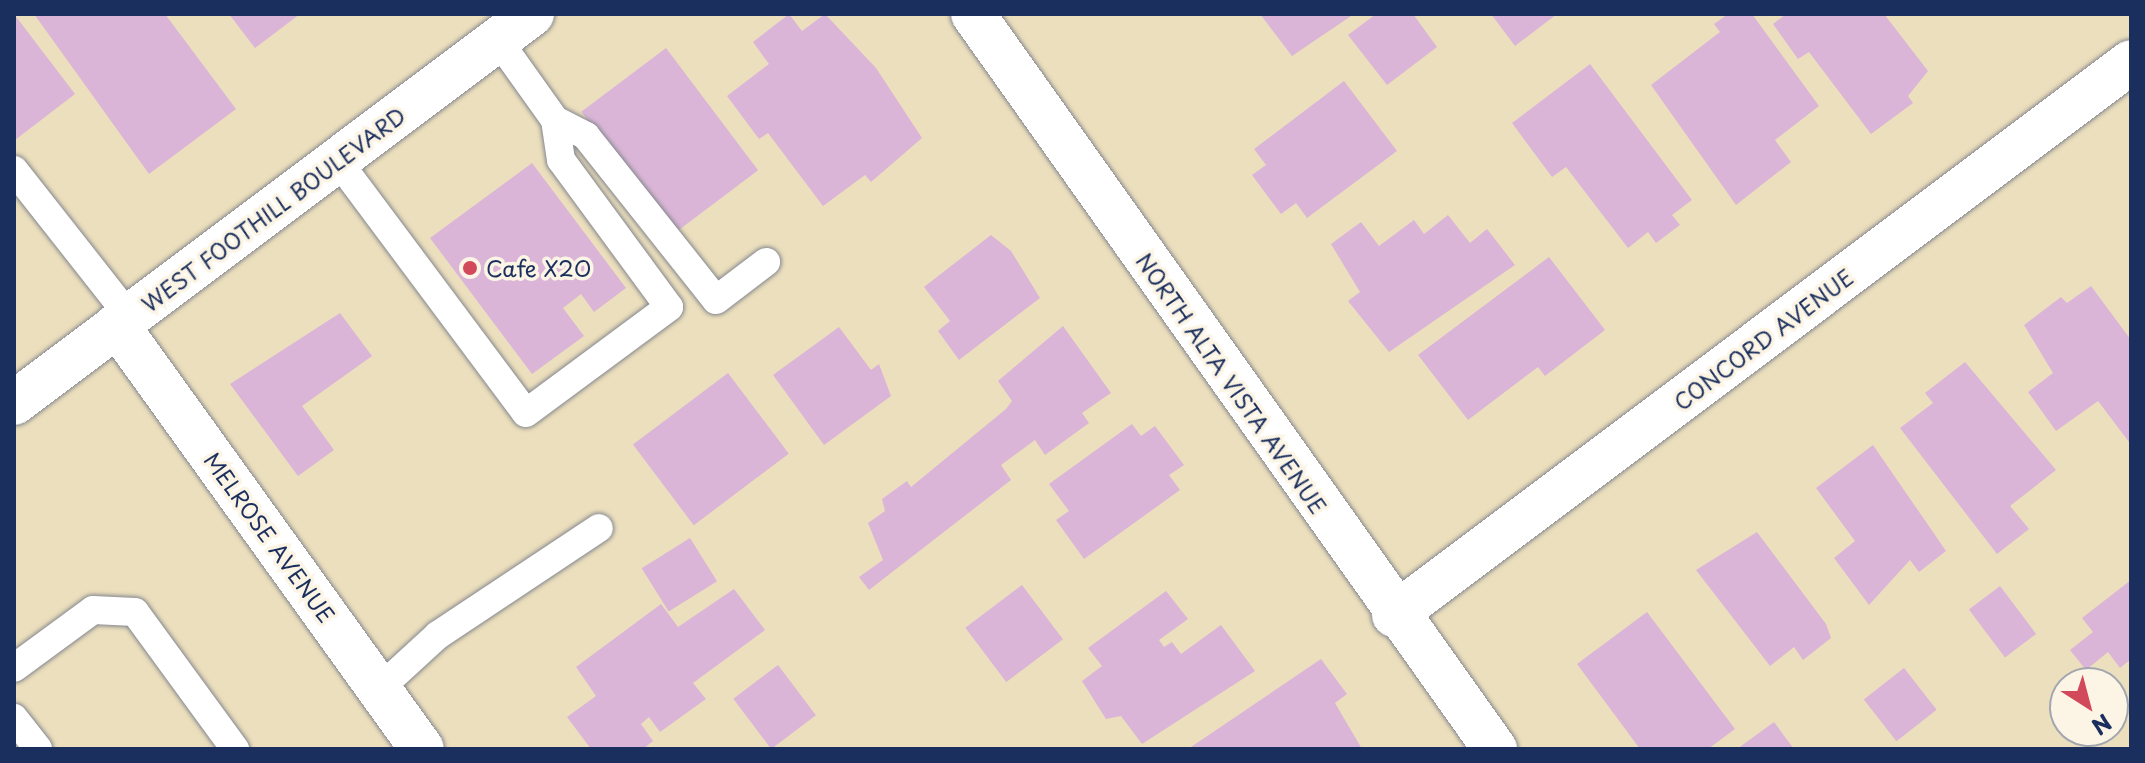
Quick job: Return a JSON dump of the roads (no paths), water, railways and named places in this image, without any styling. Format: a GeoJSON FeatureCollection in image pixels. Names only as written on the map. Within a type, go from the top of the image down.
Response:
{"type":"FeatureCollection","features":[{"type":"Feature","properties":{"kind":"street","name":"WEST FOOTHILL BOULEVARD"},"geometry":{"type":"LineString","coordinates":[[14,403],[532,14]]}},
{"type":"Feature","properties":{"kind":"street","name":"NORTH ALTA VISTA AVENUE"},"geometry":{"type":"LineString","coordinates":[[973,14],[1394,615],[1495,749]]}},
{"type":"Feature","properties":{"kind":"street","name":"CONCORD AVENUE"},"geometry":{"type":"LineString","coordinates":[[1394,615],[2131,62]]}},
{"type":"Feature","properties":{"kind":"street","name":"MELROSE AVENUE"},"geometry":{"type":"LineString","coordinates":[[123,321],[379,689],[410,745]]}},
{"type":"Feature","properties":{"kind":"lane"},"geometry":{"type":"LineString","coordinates":[[338,161],[526,413],[669,307],[561,160],[555,120],[498,40]]}},
{"type":"Feature","properties":{"kind":"lane"},"geometry":{"type":"LineString","coordinates":[[555,120],[586,136],[716,300],[766,262]]}},
{"type":"Feature","properties":{"kind":"lane"},"geometry":{"type":"LineString","coordinates":[[14,170],[123,321]]}},
{"type":"Feature","properties":{"kind":"lane"},"geometry":{"type":"LineString","coordinates":[[379,689],[438,635],[599,528]]}},
{"type":"Feature","properties":{"kind":"lane"},"geometry":{"type":"LineString","coordinates":[[14,668],[93,610],[135,612],[235,749]]}},
{"type":"Feature","properties":{"kind":"lane"},"geometry":{"type":"LineString","coordinates":[[14,718],[38,749]]}},
{"type":"Feature","properties":{"kind":"place","name":"Cafe X2O"},"geometry":{"type":"Point","coordinates":[470,268]}}]}
